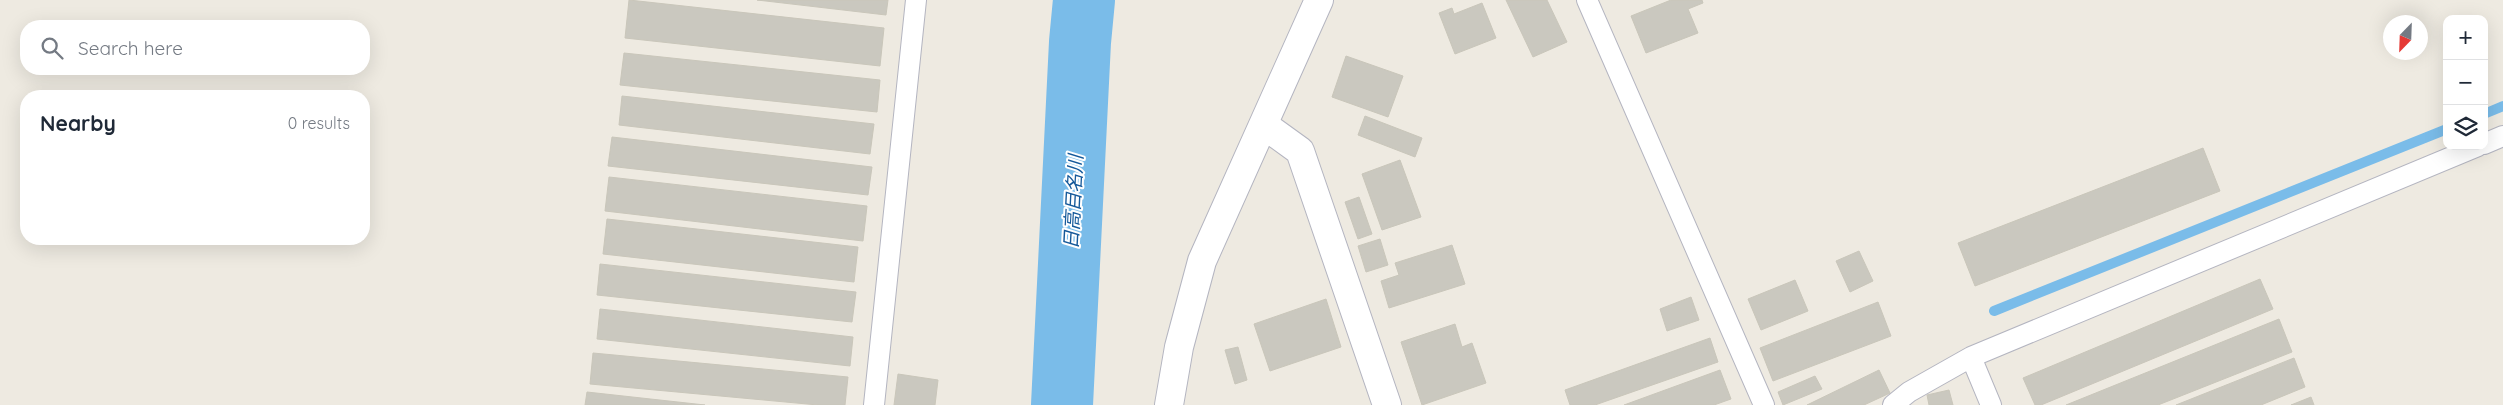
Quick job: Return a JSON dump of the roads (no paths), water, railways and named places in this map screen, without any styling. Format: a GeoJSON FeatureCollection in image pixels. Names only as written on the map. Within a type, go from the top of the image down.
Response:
{"type":"FeatureCollection","features":[{"type":"Feature","properties":{"kind":"street"},"geometry":{"type":"LineString","coordinates":[[1168,405],[1179,347],[1202,261],[1319,0]]}},
{"type":"Feature","properties":{"kind":"street"},"geometry":{"type":"LineString","coordinates":[[1264,125],[1300,151],[1387,405]]}},
{"type":"Feature","properties":{"kind":"lane"},"geometry":{"type":"LineString","coordinates":[[874,405],[916,0]]}},
{"type":"Feature","properties":{"kind":"lane"},"geometry":{"type":"LineString","coordinates":[[1587,0],[1764,405]]}},
{"type":"Feature","properties":{"kind":"lane"},"geometry":{"type":"LineString","coordinates":[[2488,142],[2503,136]]}},
{"type":"Feature","properties":{"kind":"lane"},"geometry":{"type":"LineString","coordinates":[[1893,405],[1909,392],[1971,357],[2468,150]]}},
{"type":"Feature","properties":{"kind":"lane"},"geometry":{"type":"LineString","coordinates":[[1971,357],[1991,405]]}},
{"type":"Feature","properties":{"kind":"waterway","name":"日高目名川"},"geometry":{"type":"LineString","coordinates":[[1062,405],[1080,42],[1084,0]]}},
{"type":"Feature","properties":{"kind":"waterway"},"geometry":{"type":"LineString","coordinates":[[2488,112],[2503,106]]}},
{"type":"Feature","properties":{"kind":"waterway"},"geometry":{"type":"LineString","coordinates":[[1994,311],[2443,131]]}}]}
